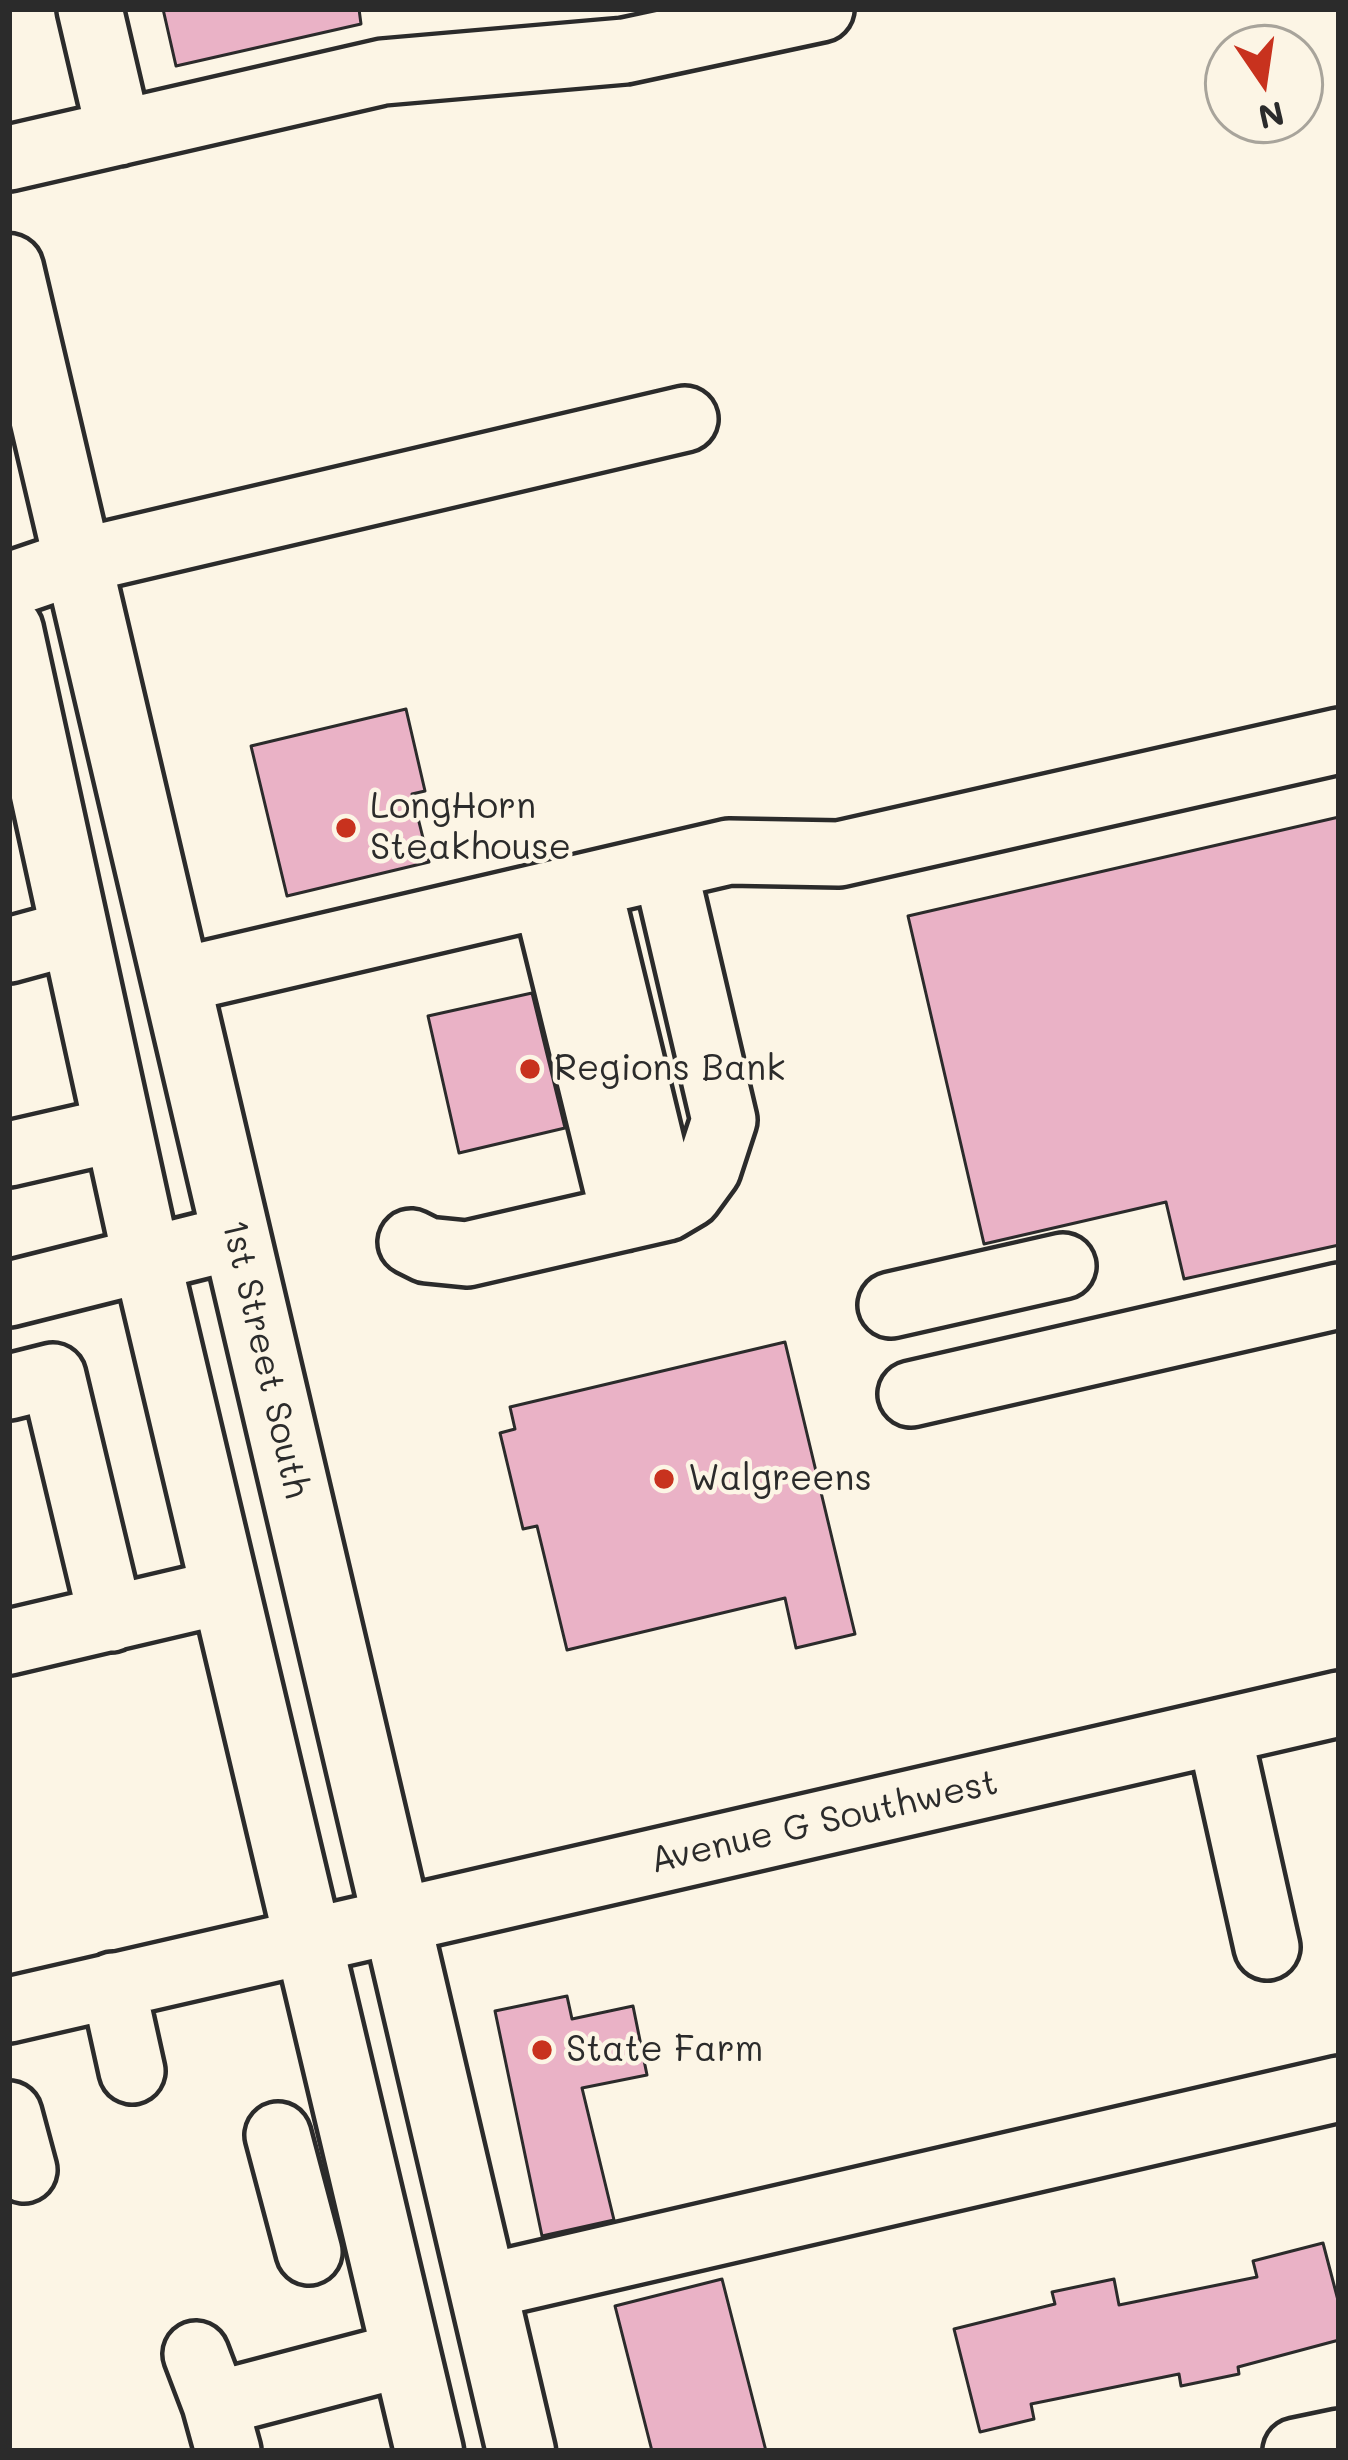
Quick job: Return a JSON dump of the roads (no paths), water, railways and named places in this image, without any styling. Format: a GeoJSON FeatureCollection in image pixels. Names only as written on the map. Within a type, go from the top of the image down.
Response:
{"type":"FeatureCollection","features":[{"type":"Feature","properties":{"kind":"main road","name":"1st Street South"},"geometry":{"type":"LineString","coordinates":[[9,268],[400,1919],[521,2451]]}},
{"type":"Feature","properties":{"kind":"main road"},"geometry":{"type":"LineString","coordinates":[[9,630],[147,1262],[429,2451]]}},
{"type":"Feature","properties":{"kind":"street"},"geometry":{"type":"LineString","coordinates":[[90,9],[119,133]]}},
{"type":"Feature","properties":{"kind":"street"},"geometry":{"type":"LineString","coordinates":[[9,158],[383,72],[626,51],[821,9]]}},
{"type":"Feature","properties":{"kind":"street"},"geometry":{"type":"LineString","coordinates":[[9,585],[79,561],[685,419]]}},
{"type":"Feature","properties":{"kind":"street"},"geometry":{"type":"LineString","coordinates":[[176,981],[729,852],[839,854],[1339,742]]}},
{"type":"Feature","properties":{"kind":"street"},"geometry":{"type":"LineString","coordinates":[[603,883],[666,1200]]}},
{"type":"Feature","properties":{"kind":"street"},"geometry":{"type":"LineString","coordinates":[[603,883],[666,1200]]}},
{"type":"Feature","properties":{"kind":"street"},"geometry":{"type":"LineString","coordinates":[[9,950],[75,932]]}},
{"type":"Feature","properties":{"kind":"street"},"geometry":{"type":"LineString","coordinates":[[9,1154],[118,1130]]}},
{"type":"Feature","properties":{"kind":"street"},"geometry":{"type":"LineString","coordinates":[[411,1242],[427,1250],[467,1254],[666,1200]]}},
{"type":"Feature","properties":{"kind":"street"},"geometry":{"type":"LineString","coordinates":[[9,1294],[236,1237]]}},
{"type":"Feature","properties":{"kind":"street"},"geometry":{"type":"LineString","coordinates":[[891,1306],[1063,1266]]}},
{"type":"Feature","properties":{"kind":"street"},"geometry":{"type":"LineString","coordinates":[[911,1394],[1339,1295]]}},
{"type":"Feature","properties":{"kind":"street"},"geometry":{"type":"LineString","coordinates":[[9,1387],[53,1376],[111,1619]]}},
{"type":"Feature","properties":{"kind":"street"},"geometry":{"type":"LineString","coordinates":[[9,1642],[226,1592]]}},
{"type":"Feature","properties":{"kind":"street","name":"Avenue G Southwest"},"geometry":{"type":"LineString","coordinates":[[9,2010],[1339,1704]]}},
{"type":"Feature","properties":{"kind":"street"},"geometry":{"type":"LineString","coordinates":[[1219,1732],[1267,1947]]}},
{"type":"Feature","properties":{"kind":"street"},"geometry":{"type":"LineString","coordinates":[[113,1985],[132,2071]]}},
{"type":"Feature","properties":{"kind":"street"},"geometry":{"type":"LineString","coordinates":[[483,2287],[1339,2089]]}},
{"type":"Feature","properties":{"kind":"street"},"geometry":{"type":"LineString","coordinates":[[278,2135],[303,2229],[368,2192]]}},
{"type":"Feature","properties":{"kind":"street"},"geometry":{"type":"LineString","coordinates":[[213,2403],[406,2354]]}},
{"type":"Feature","properties":{"kind":"street"},"geometry":{"type":"LineString","coordinates":[[1296,2451],[1339,2442]]}},
{"type":"Feature","properties":{"kind":"place","name":"LongHorn Steakhouse"},"geometry":{"type":"Point","coordinates":[346,828]}},
{"type":"Feature","properties":{"kind":"place","name":"Regions Bank"},"geometry":{"type":"Point","coordinates":[530,1069]}},
{"type":"Feature","properties":{"kind":"place","name":"Walgreens"},"geometry":{"type":"Point","coordinates":[664,1479]}},
{"type":"Feature","properties":{"kind":"place","name":"State Farm"},"geometry":{"type":"Point","coordinates":[542,2050]}}]}
